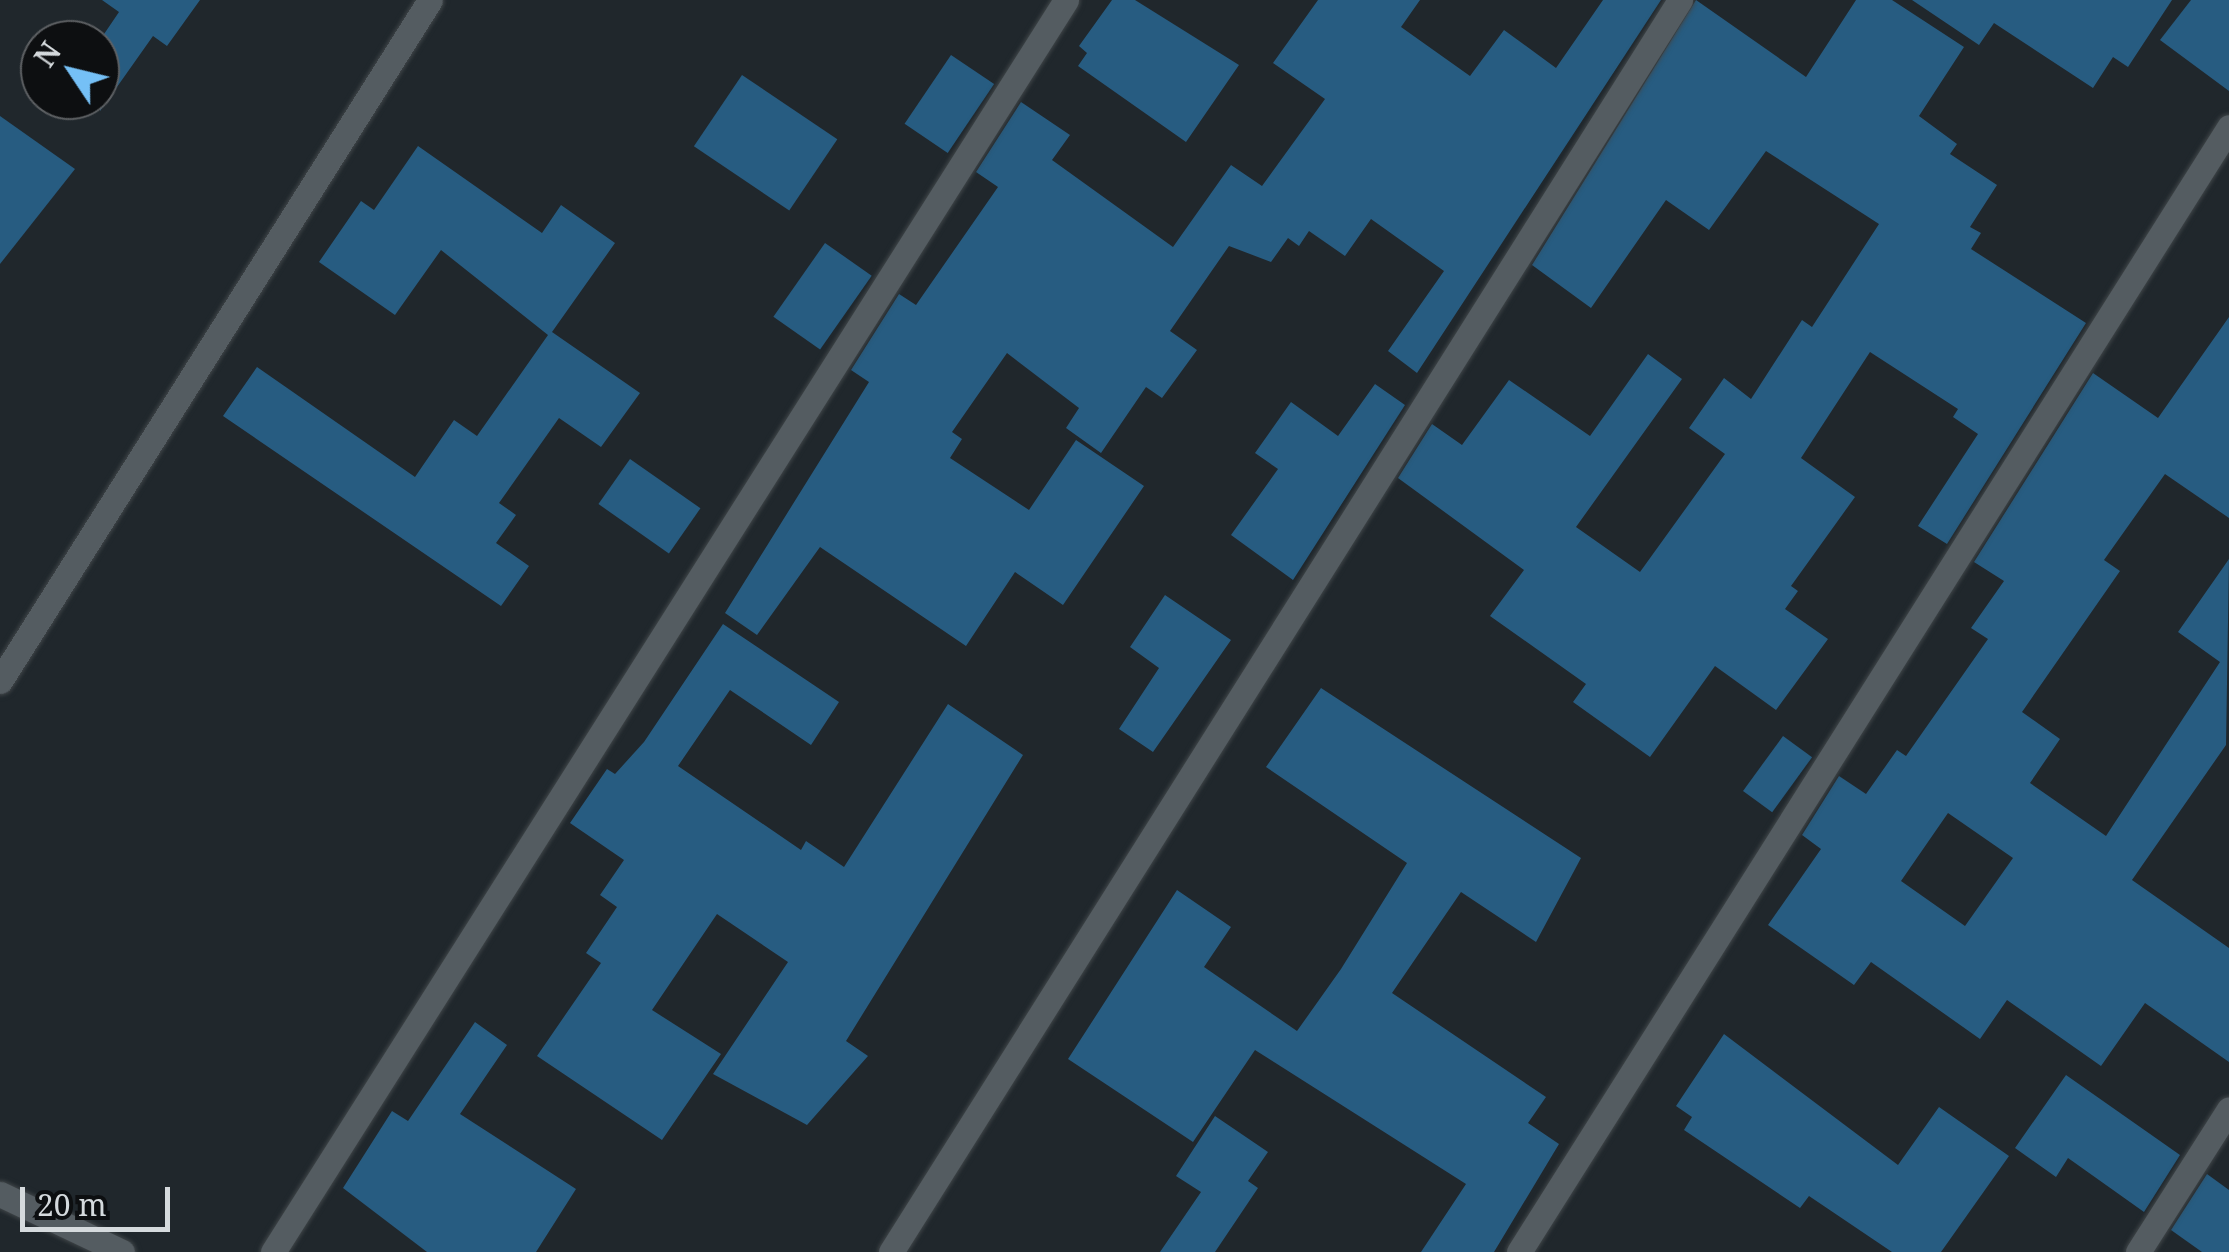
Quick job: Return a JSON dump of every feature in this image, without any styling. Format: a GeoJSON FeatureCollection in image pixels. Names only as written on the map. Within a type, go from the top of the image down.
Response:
{"type":"FeatureCollection","features":[{"type":"Feature","properties":{"kind":"street"},"geometry":{"type":"LineString","coordinates":[[0,680],[430,0]]}},
{"type":"Feature","properties":{"kind":"street"},"geometry":{"type":"LineString","coordinates":[[274,1252],[1066,0]]}},
{"type":"Feature","properties":{"kind":"street"},"geometry":{"type":"LineString","coordinates":[[891,1252],[1680,0]]}},
{"type":"Feature","properties":{"kind":"street"},"geometry":{"type":"LineString","coordinates":[[1519,1252],[2229,127]]}},
{"type":"Feature","properties":{"kind":"street"},"geometry":{"type":"LineString","coordinates":[[2138,1252],[2229,1109]]}},
{"type":"Feature","properties":{"kind":"street"},"geometry":{"type":"LineString","coordinates":[[0,1194],[122,1252]]}},
{"type":"Feature","properties":{"kind":"building"},"geometry":{"type":"Polygon","coordinates":[[[102,0],[200,0],[167,46],[153,36],[120,83],[120,20],[114,20],[119,12],[102,0]]]}},
{"type":"Feature","properties":{"kind":"building"},"geometry":{"type":"Polygon","coordinates":[[[1112,0],[1135,0],[1239,65],[1186,142],[1078,66],[1087,53],[1079,46],[1112,0]]]}},
{"type":"Feature","properties":{"kind":"building"},"geometry":{"type":"Polygon","coordinates":[[[1318,0],[1420,0],[1401,27],[1470,76],[1504,30],[1556,68],[1603,0],[1661,0],[1417,373],[1388,351],[1444,271],[1371,219],[1345,256],[1309,231],[1299,246],[1288,238],[1271,262],[1229,246],[1170,331],[1197,350],[1162,398],[1146,387],[1101,453],[1066,428],[1079,408],[1007,353],[952,432],[962,439],[950,458],[1029,510],[1076,440],[1144,486],[1063,605],[1015,572],[966,646],[820,547],[757,635],[725,613],[869,382],[851,370],[899,294],[916,305],[998,187],[976,172],[1021,102],[1070,135],[1052,160],[1173,247],[1231,165],[1262,186],[1325,99],[1273,63],[1318,0]]]}},
{"type":"Feature","properties":{"kind":"building"},"geometry":{"type":"Polygon","coordinates":[[[1696,0],[1806,77],[1856,0],[1892,0],[1964,47],[1919,116],[1957,144],[1950,154],[1997,185],[1970,227],[1981,233],[1971,249],[2086,323],[1947,544],[1918,526],[1978,434],[1953,417],[1958,409],[1870,352],[1801,458],[1855,497],[1791,586],[1798,591],[1785,609],[1828,639],[1776,710],[1715,666],[1650,757],[1573,702],[1586,684],[1490,616],[1524,570],[1398,478],[1432,424],[1462,445],[1509,380],[1590,436],[1648,354],[1682,379],[1576,527],[1640,572],[1725,454],[1689,428],[1724,378],[1751,399],[1802,320],[1812,327],[1879,224],[1766,151],[1709,230],[1666,200],[1591,308],[1532,265],[1696,0]]]}},
{"type":"Feature","properties":{"kind":"building"},"geometry":{"type":"Polygon","coordinates":[[[1912,0],[2172,0],[2128,67],[2113,57],[2093,88],[1994,23],[1979,45],[1912,0]]]}},
{"type":"Feature","properties":{"kind":"building"},"geometry":{"type":"Polygon","coordinates":[[[2191,0],[2229,0],[2229,91],[2160,40],[2191,0]]]}},
{"type":"Feature","properties":{"kind":"building"},"geometry":{"type":"Polygon","coordinates":[[[951,55],[994,84],[948,153],[905,124],[951,55]]]}},
{"type":"Feature","properties":{"kind":"building"},"geometry":{"type":"Polygon","coordinates":[[[742,75],[837,139],[789,211],[694,146],[742,75]]]}},
{"type":"Feature","properties":{"kind":"building"},"geometry":{"type":"Polygon","coordinates":[[[0,116],[75,169],[0,264],[0,116]]]}},
{"type":"Feature","properties":{"kind":"building"},"geometry":{"type":"Polygon","coordinates":[[[418,146],[542,233],[561,205],[615,243],[552,332],[640,393],[601,447],[559,418],[499,503],[516,515],[496,543],[529,566],[501,606],[223,416],[257,367],[415,477],[454,420],[477,436],[548,335],[441,250],[395,315],[319,262],[361,201],[374,210],[418,146]]]}},
{"type":"Feature","properties":{"kind":"building"},"geometry":{"type":"Polygon","coordinates":[[[825,243],[872,276],[820,349],[773,317],[825,243]]]}},
{"type":"Feature","properties":{"kind":"building"},"geometry":{"type":"Polygon","coordinates":[[[2229,317],[2229,518],[2165,474],[2104,560],[2120,571],[2022,712],[2060,739],[2030,783],[2106,836],[2220,662],[2178,632],[2229,559],[2226,745],[2132,880],[2229,948],[2229,1062],[2145,1003],[2101,1066],[2007,1000],[1980,1039],[1871,962],[1854,985],[1768,925],[1821,849],[1802,835],[1839,776],[1866,794],[1897,750],[1906,756],[1988,639],[1971,628],[2004,581],[1974,562],[2093,373],[2158,418],[2229,317]],[[1948,813],[1901,881],[1965,926],[2013,858],[1948,813]]]}},
{"type":"Feature","properties":{"kind":"building"},"geometry":{"type":"Polygon","coordinates":[[[1375,384],[1405,405],[1293,580],[1231,535],[1278,469],[1255,453],[1291,402],[1338,436],[1375,384]]]}},
{"type":"Feature","properties":{"kind":"building"},"geometry":{"type":"Polygon","coordinates":[[[630,459],[700,508],[669,553],[598,504],[630,459]]]}},
{"type":"Feature","properties":{"kind":"building"},"geometry":{"type":"Polygon","coordinates":[[[1165,595],[1231,640],[1153,752],[1119,729],[1159,668],[1130,647],[1165,595]]]}},
{"type":"Feature","properties":{"kind":"building"},"geometry":{"type":"Polygon","coordinates":[[[723,624],[839,702],[811,745],[730,690],[678,766],[801,850],[806,841],[844,867],[948,704],[1023,755],[846,1041],[868,1056],[807,1125],[713,1074],[788,962],[717,914],[652,1010],[721,1054],[662,1140],[537,1056],[601,963],[586,953],[617,907],[600,895],[624,860],[570,823],[607,769],[615,774],[644,742],[723,624]]]}},
{"type":"Feature","properties":{"kind":"building"},"geometry":{"type":"Polygon","coordinates":[[[1321,688],[1581,858],[1536,942],[1461,892],[1392,993],[1546,1097],[1528,1123],[1559,1144],[1494,1252],[1421,1252],[1466,1184],[1255,1050],[1193,1142],[1068,1059],[1177,890],[1231,927],[1204,967],[1297,1031],[1341,969],[1407,863],[1266,767],[1321,688]]]}},
{"type":"Feature","properties":{"kind":"building"},"geometry":{"type":"Polygon","coordinates":[[[1783,736],[1812,757],[1772,812],[1743,791],[1783,736]]]}},
{"type":"Feature","properties":{"kind":"building"},"geometry":{"type":"Polygon","coordinates":[[[475,1022],[507,1045],[460,1114],[576,1189],[536,1252],[427,1252],[343,1188],[392,1111],[408,1121],[475,1022]]]}},
{"type":"Feature","properties":{"kind":"building"},"geometry":{"type":"Polygon","coordinates":[[[1724,1034],[1898,1165],[1939,1107],[2009,1156],[1941,1252],[1892,1252],[1809,1196],[1800,1208],[1684,1130],[1692,1117],[1676,1106],[1724,1034]]]}},
{"type":"Feature","properties":{"kind":"building"},"geometry":{"type":"Polygon","coordinates":[[[2066,1075],[2180,1155],[2144,1212],[2068,1158],[2056,1177],[2015,1148],[2066,1075]]]}},
{"type":"Feature","properties":{"kind":"building"},"geometry":{"type":"Polygon","coordinates":[[[1215,1116],[1268,1152],[1248,1181],[1258,1188],[1215,1252],[1160,1252],[1201,1192],[1176,1176],[1215,1116]]]}},
{"type":"Feature","properties":{"kind":"building"},"geometry":{"type":"Polygon","coordinates":[[[2207,1174],[2229,1190],[2229,1252],[2202,1252],[2171,1230],[2207,1174]]]}}]}
